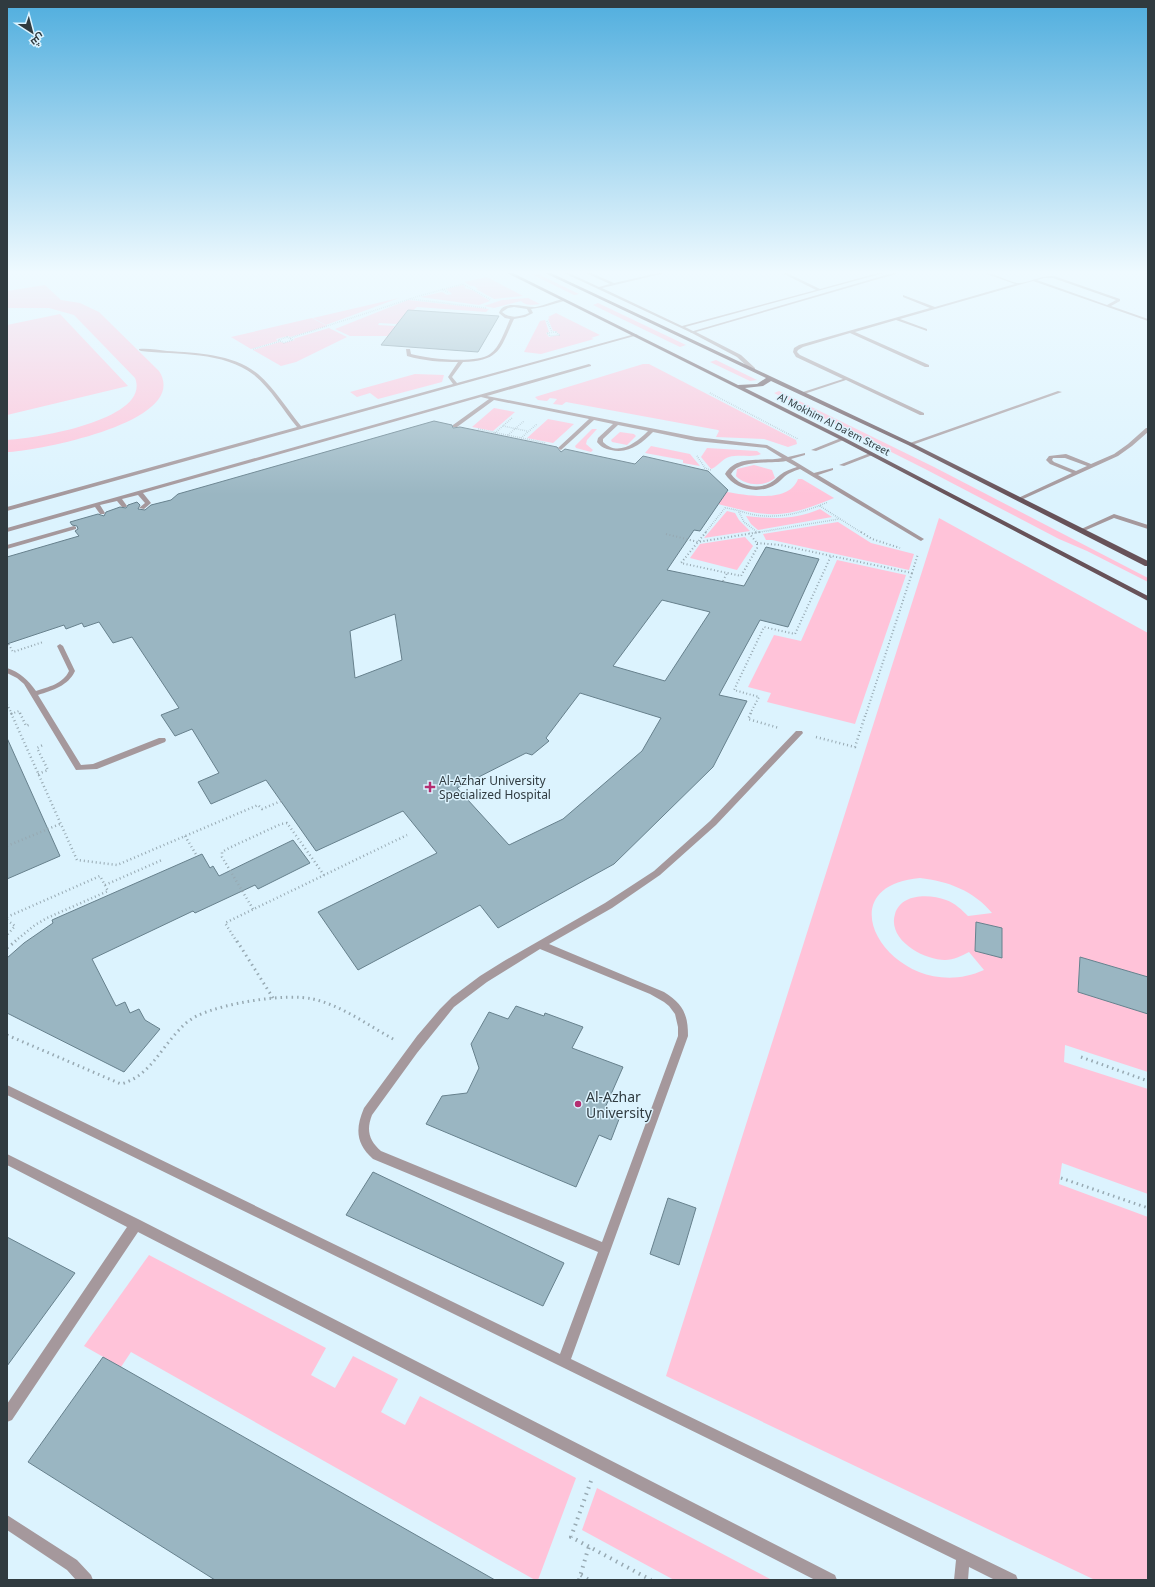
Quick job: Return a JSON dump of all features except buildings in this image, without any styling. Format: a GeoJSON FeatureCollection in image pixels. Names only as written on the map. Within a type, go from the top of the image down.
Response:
{"type":"FeatureCollection","features":[{"type":"Feature","properties":{"kind":"main road","name":"Al Mokhim Al Da'em Street"},"geometry":{"type":"LineString","coordinates":[[660,347],[843,439],[1148,599]]}},
{"type":"Feature","properties":{"kind":"main road","name":"Al Mokhim Al Da'em Street"},"geometry":{"type":"LineString","coordinates":[[706,347],[910,444],[1148,564]]}},
{"type":"Feature","properties":{"kind":"main road"},"geometry":{"type":"LineString","coordinates":[[738,386],[760,385],[768,382],[770,377]]}},
{"type":"Feature","properties":{"kind":"street"},"geometry":{"type":"LineString","coordinates":[[408,350],[409,355],[414,357],[478,360],[492,355],[496,347]]}},
{"type":"Feature","properties":{"kind":"street"},"geometry":{"type":"LineString","coordinates":[[7,509],[593,347]]}},
{"type":"Feature","properties":{"kind":"street"},"geometry":{"type":"LineString","coordinates":[[721,347],[739,356],[753,369]]}},
{"type":"Feature","properties":{"kind":"street"},"geometry":{"type":"LineString","coordinates":[[799,347],[795,352],[798,356],[922,414]]}},
{"type":"Feature","properties":{"kind":"street"},"geometry":{"type":"LineString","coordinates":[[885,347],[927,366]]}},
{"type":"Feature","properties":{"kind":"street"},"geometry":{"type":"LineString","coordinates":[[141,350],[215,358],[248,369],[261,381],[300,428]]}},
{"type":"Feature","properties":{"kind":"street"},"geometry":{"type":"LineString","coordinates":[[456,385],[450,377],[462,360]]}},
{"type":"Feature","properties":{"kind":"street"},"geometry":{"type":"LineString","coordinates":[[7,530],[589,365]]}},
{"type":"Feature","properties":{"kind":"street"},"geometry":{"type":"LineString","coordinates":[[802,392],[846,379]]}},
{"type":"Feature","properties":{"kind":"street"},"geometry":{"type":"LineString","coordinates":[[910,444],[1060,392]]}},
{"type":"Feature","properties":{"kind":"street"},"geometry":{"type":"LineString","coordinates":[[480,395],[710,441],[760,445],[779,454],[799,468],[921,539]]}},
{"type":"Feature","properties":{"kind":"street"},"geometry":{"type":"LineString","coordinates":[[455,426],[493,398]]}},
{"type":"Feature","properties":{"kind":"street"},"geometry":{"type":"LineString","coordinates":[[561,448],[593,418]]}},
{"type":"Feature","properties":{"kind":"street"},"geometry":{"type":"LineString","coordinates":[[617,423],[600,439],[602,445],[620,450],[631,448],[652,430]]}},
{"type":"Feature","properties":{"kind":"street"},"geometry":{"type":"LineString","coordinates":[[1019,499],[1123,450],[1148,429]]}},
{"type":"Feature","properties":{"kind":"street"},"geometry":{"type":"LineString","coordinates":[[814,450],[843,439]]}},
{"type":"Feature","properties":{"kind":"street"},"geometry":{"type":"LineString","coordinates":[[799,468],[784,474],[776,483],[766,487],[742,485],[735,482],[728,476],[729,470],[740,464],[786,459],[803,454]]}},
{"type":"Feature","properties":{"kind":"street"},"geometry":{"type":"LineString","coordinates":[[842,465],[872,454]]}},
{"type":"Feature","properties":{"kind":"street"},"geometry":{"type":"LineString","coordinates":[[1076,473],[1052,463],[1049,460],[1051,456],[1066,456],[1091,466]]}},
{"type":"Feature","properties":{"kind":"street"},"geometry":{"type":"LineString","coordinates":[[812,475],[831,469]]}},
{"type":"Feature","properties":{"kind":"street"},"geometry":{"type":"LineString","coordinates":[[139,492],[148,503],[147,506],[142,508]]}},
{"type":"Feature","properties":{"kind":"street"},"geometry":{"type":"LineString","coordinates":[[118,498],[124,506]]}},
{"type":"Feature","properties":{"kind":"street"},"geometry":{"type":"LineString","coordinates":[[96,504],[102,513]]}},
{"type":"Feature","properties":{"kind":"street"},"geometry":{"type":"LineString","coordinates":[[1082,530],[1114,516],[1148,527]]}},
{"type":"Feature","properties":{"kind":"street"},"geometry":{"type":"LineString","coordinates":[[7,547],[74,528]]}},
{"type":"Feature","properties":{"kind":"street"},"geometry":{"type":"LineString","coordinates":[[35,694],[60,684],[71,674],[72,670],[60,646]]}},
{"type":"Feature","properties":{"kind":"street"},"geometry":{"type":"LineString","coordinates":[[7,670],[19,676],[27,683],[79,768],[89,768],[162,740]]}},
{"type":"Feature","properties":{"kind":"street"},"geometry":{"type":"LineString","coordinates":[[605,1249],[377,1155],[370,1150],[365,1141],[363,1132],[364,1122],[368,1112],[412,1050],[446,1008],[459,997],[540,945],[614,902],[657,872],[702,832],[799,733]]}},
{"type":"Feature","properties":{"kind":"street"},"geometry":{"type":"LineString","coordinates":[[540,945],[653,991],[668,999],[678,1007],[684,1021],[684,1036],[564,1361]]}},
{"type":"Feature","properties":{"kind":"street"},"geometry":{"type":"LineString","coordinates":[[7,1090],[1011,1580]]}},
{"type":"Feature","properties":{"kind":"street"},"geometry":{"type":"LineString","coordinates":[[7,1159],[830,1580]]}},
{"type":"Feature","properties":{"kind":"street"},"geometry":{"type":"LineString","coordinates":[[7,1415],[136,1224]]}},
{"type":"Feature","properties":{"kind":"street"},"geometry":{"type":"LineString","coordinates":[[7,1522],[72,1565],[86,1580]]}},
{"type":"Feature","properties":{"kind":"street"},"geometry":{"type":"LineString","coordinates":[[961,1580],[963,1557]]}},
{"type":"Feature","properties":{"kind":"path"},"geometry":{"type":"LineString","coordinates":[[253,349],[260,347]]}},
{"type":"Feature","properties":{"kind":"path"},"geometry":{"type":"LineString","coordinates":[[710,393],[800,440],[803,445],[779,454]]}},
{"type":"Feature","properties":{"kind":"path"},"geometry":{"type":"LineString","coordinates":[[495,433],[514,417]]}},
{"type":"Feature","properties":{"kind":"path"},"geometry":{"type":"LineString","coordinates":[[521,438],[538,422]]}},
{"type":"Feature","properties":{"kind":"path"},"geometry":{"type":"LineString","coordinates":[[503,426],[528,431]]}},
{"type":"Feature","properties":{"kind":"path"},"geometry":{"type":"LineString","coordinates":[[473,428],[549,444]]}},
{"type":"Feature","properties":{"kind":"path"},"geometry":{"type":"LineString","coordinates":[[750,533],[757,543],[757,548],[741,576],[681,563],[725,508],[757,515],[782,517],[799,514],[846,494]]}},
{"type":"Feature","properties":{"kind":"path"},"geometry":{"type":"LineString","coordinates":[[820,506],[872,539],[906,549]]}},
{"type":"Feature","properties":{"kind":"path"},"geometry":{"type":"LineString","coordinates":[[739,511],[744,522],[757,532]]}},
{"type":"Feature","properties":{"kind":"path"},"geometry":{"type":"LineString","coordinates":[[666,534],[698,542],[839,519]]}},
{"type":"Feature","properties":{"kind":"path"},"geometry":{"type":"LineString","coordinates":[[757,543],[776,544],[912,573]]}},
{"type":"Feature","properties":{"kind":"path"},"geometry":{"type":"LineString","coordinates":[[831,556],[795,634],[764,627],[734,690],[759,696],[748,719],[855,747],[919,552],[912,551]]}},
{"type":"Feature","properties":{"kind":"path"},"geometry":{"type":"LineString","coordinates":[[723,581],[727,573]]}},
{"type":"Feature","properties":{"kind":"path"},"geometry":{"type":"LineString","coordinates":[[7,641],[13,652],[55,638],[60,646]]}},
{"type":"Feature","properties":{"kind":"path"},"geometry":{"type":"LineString","coordinates":[[7,704],[77,860],[117,865],[258,805],[262,809],[280,801]]}},
{"type":"Feature","properties":{"kind":"path"},"geometry":{"type":"LineString","coordinates":[[11,714],[20,711],[26,726]]}},
{"type":"Feature","properties":{"kind":"path"},"geometry":{"type":"LineString","coordinates":[[37,748],[48,770],[38,774]]}},
{"type":"Feature","properties":{"kind":"path"},"geometry":{"type":"LineString","coordinates":[[254,909],[222,857],[222,852],[229,848],[281,824],[287,823],[324,875]]}},
{"type":"Feature","properties":{"kind":"path"},"geometry":{"type":"LineString","coordinates":[[7,846],[60,824]]}},
{"type":"Feature","properties":{"kind":"path"},"geometry":{"type":"LineString","coordinates":[[273,998],[224,925],[407,835]]}},
{"type":"Feature","properties":{"kind":"path"},"geometry":{"type":"LineString","coordinates":[[185,836],[197,856]]}},
{"type":"Feature","properties":{"kind":"path"},"geometry":{"type":"LineString","coordinates":[[105,885],[162,860]]}},
{"type":"Feature","properties":{"kind":"path"},"geometry":{"type":"LineString","coordinates":[[7,917],[100,876],[108,891],[47,918],[29,929],[7,948]]}},
{"type":"Feature","properties":{"kind":"path"},"geometry":{"type":"LineString","coordinates":[[7,920],[15,926],[7,935]]}},
{"type":"Feature","properties":{"kind":"path"},"geometry":{"type":"LineString","coordinates":[[7,1035],[115,1083],[125,1084],[137,1079],[143,1074],[190,1020],[211,1011],[273,998],[313,998],[336,1008],[412,1050]]}},
{"type":"Feature","properties":{"kind":"path"},"geometry":{"type":"LineString","coordinates":[[1081,1057],[1148,1081]]}},
{"type":"Feature","properties":{"kind":"path"},"geometry":{"type":"LineString","coordinates":[[1061,1178],[1148,1208]]}},
{"type":"Feature","properties":{"kind":"path"},"geometry":{"type":"LineString","coordinates":[[598,1462],[571,1537],[651,1580]]}},
{"type":"Feature","properties":{"kind":"path"},"geometry":{"type":"LineString","coordinates":[[589,1546],[580,1578],[589,1580]]}},
{"type":"Feature","properties":{"kind":"shaded area"},"geometry":{"type":"Polygon","coordinates":[[[7,347],[91,347],[128,386],[7,415],[7,347]]]}},
{"type":"Feature","properties":{"kind":"shaded area"},"geometry":{"type":"Polygon","coordinates":[[[105,347],[135,347],[159,371],[163,389],[153,405],[133,419],[106,430],[48,446],[7,452],[7,440],[40,436],[63,431],[109,416],[126,405],[135,393],[135,378],[105,347]]]}},
{"type":"Feature","properties":{"kind":"shaded area"},"geometry":{"type":"Polygon","coordinates":[[[263,347],[326,347],[296,362],[281,366],[253,350],[263,347]]]}},
{"type":"Feature","properties":{"kind":"shaded area"},"geometry":{"type":"Polygon","coordinates":[[[527,347],[566,347],[541,354],[524,352],[527,347]]]}},
{"type":"Feature","properties":{"kind":"shaded area"},"geometry":{"type":"Polygon","coordinates":[[[716,360],[757,380],[750,381],[710,362],[716,360]]]}},
{"type":"Feature","properties":{"kind":"shaded area"},"geometry":{"type":"Polygon","coordinates":[[[643,364],[649,364],[796,440],[797,444],[788,447],[764,439],[716,437],[719,431],[718,430],[566,402],[562,405],[553,404],[557,399],[550,398],[547,401],[538,400],[535,397],[643,364]]]}},
{"type":"Feature","properties":{"kind":"shaded area"},"geometry":{"type":"Polygon","coordinates":[[[415,374],[444,375],[442,382],[378,399],[370,393],[357,397],[350,392],[415,374]]]}},
{"type":"Feature","properties":{"kind":"shaded area"},"geometry":{"type":"Polygon","coordinates":[[[779,391],[934,467],[1148,578],[1148,582],[1087,551],[1059,539],[927,470],[774,393],[779,391]]]}},
{"type":"Feature","properties":{"kind":"shaded area"},"geometry":{"type":"Polygon","coordinates":[[[494,408],[515,412],[493,431],[472,427],[494,408]]]}},
{"type":"Feature","properties":{"kind":"shaded area"},"geometry":{"type":"Polygon","coordinates":[[[548,419],[574,424],[553,443],[527,438],[548,419]]]}},
{"type":"Feature","properties":{"kind":"shaded area"},"geometry":{"type":"Polygon","coordinates":[[[592,429],[597,429],[587,440],[586,444],[593,450],[591,452],[576,448],[575,446],[592,429]]]}},
{"type":"Feature","properties":{"kind":"shaded area"},"geometry":{"type":"Polygon","coordinates":[[[620,432],[634,434],[636,436],[627,445],[612,442],[611,440],[620,432]]]}},
{"type":"Feature","properties":{"kind":"shaded area"},"geometry":{"type":"Polygon","coordinates":[[[651,446],[690,454],[700,466],[683,463],[683,460],[645,453],[651,446]]]}},
{"type":"Feature","properties":{"kind":"shaded area"},"geometry":{"type":"Polygon","coordinates":[[[707,448],[757,451],[761,454],[754,456],[729,457],[711,469],[701,457],[707,448]]]}},
{"type":"Feature","properties":{"kind":"shaded area"},"geometry":{"type":"Polygon","coordinates":[[[754,465],[772,470],[775,478],[766,483],[755,484],[744,482],[736,476],[737,469],[754,465]]]}},
{"type":"Feature","properties":{"kind":"shaded area"},"geometry":{"type":"Polygon","coordinates":[[[798,479],[802,479],[834,498],[802,510],[777,514],[752,512],[718,504],[727,492],[755,496],[777,495],[786,492],[793,487],[798,479]]]}},
{"type":"Feature","properties":{"kind":"shaded area"},"geometry":{"type":"Polygon","coordinates":[[[820,509],[832,517],[758,530],[751,524],[746,516],[783,518],[811,513],[820,509]]]}},
{"type":"Feature","properties":{"kind":"shaded area"},"geometry":{"type":"Polygon","coordinates":[[[727,511],[735,513],[739,520],[750,531],[704,538],[727,511]]]}},
{"type":"Feature","properties":{"kind":"shaded area"},"geometry":{"type":"Polygon","coordinates":[[[939,518],[1148,633],[1148,977],[1080,957],[1078,992],[1148,1014],[1148,1072],[1065,1045],[1064,1062],[1148,1089],[1148,1194],[1062,1163],[1059,1184],[1148,1217],[1148,1580],[1095,1580],[666,1376],[939,518]],[[920,878],[890,886],[874,902],[872,921],[881,942],[899,960],[923,973],[952,978],[984,970],[969,952],[957,958],[945,960],[936,959],[909,947],[896,932],[894,923],[895,914],[898,907],[903,902],[917,897],[924,896],[946,900],[961,909],[968,916],[992,913],[985,905],[960,888],[930,879],[920,878]],[[976,922],[975,951],[1001,957],[976,922]]]}},
{"type":"Feature","properties":{"kind":"shaded area"},"geometry":{"type":"Polygon","coordinates":[[[838,522],[871,543],[914,554],[909,570],[772,540],[766,540],[763,534],[838,522]]]}},
{"type":"Feature","properties":{"kind":"shaded area"},"geometry":{"type":"Polygon","coordinates":[[[745,537],[753,546],[737,570],[690,558],[700,544],[745,537]]]}},
{"type":"Feature","properties":{"kind":"shaded area"},"geometry":{"type":"Polygon","coordinates":[[[837,560],[906,575],[855,724],[767,702],[771,693],[748,687],[774,635],[801,641],[837,560]]]}},
{"type":"Feature","properties":{"kind":"shaded area"},"geometry":{"type":"Polygon","coordinates":[[[149,1255],[326,1348],[311,1375],[335,1388],[353,1356],[398,1379],[381,1412],[405,1425],[420,1396],[576,1478],[538,1580],[535,1580],[131,1352],[121,1367],[84,1346],[149,1255]]]}},
{"type":"Feature","properties":{"kind":"shaded area"},"geometry":{"type":"Polygon","coordinates":[[[597,1488],[772,1580],[674,1580],[582,1530],[597,1488]]]}},
{"type":"Feature","properties":{"kind":"place","name":"Al-Azhar University Specialized Hospital"},"geometry":{"type":"Point","coordinates":[430,787]}},
{"type":"Feature","properties":{"kind":"place","name":"Al-Azhar University"},"geometry":{"type":"Point","coordinates":[578,1104]}}]}
